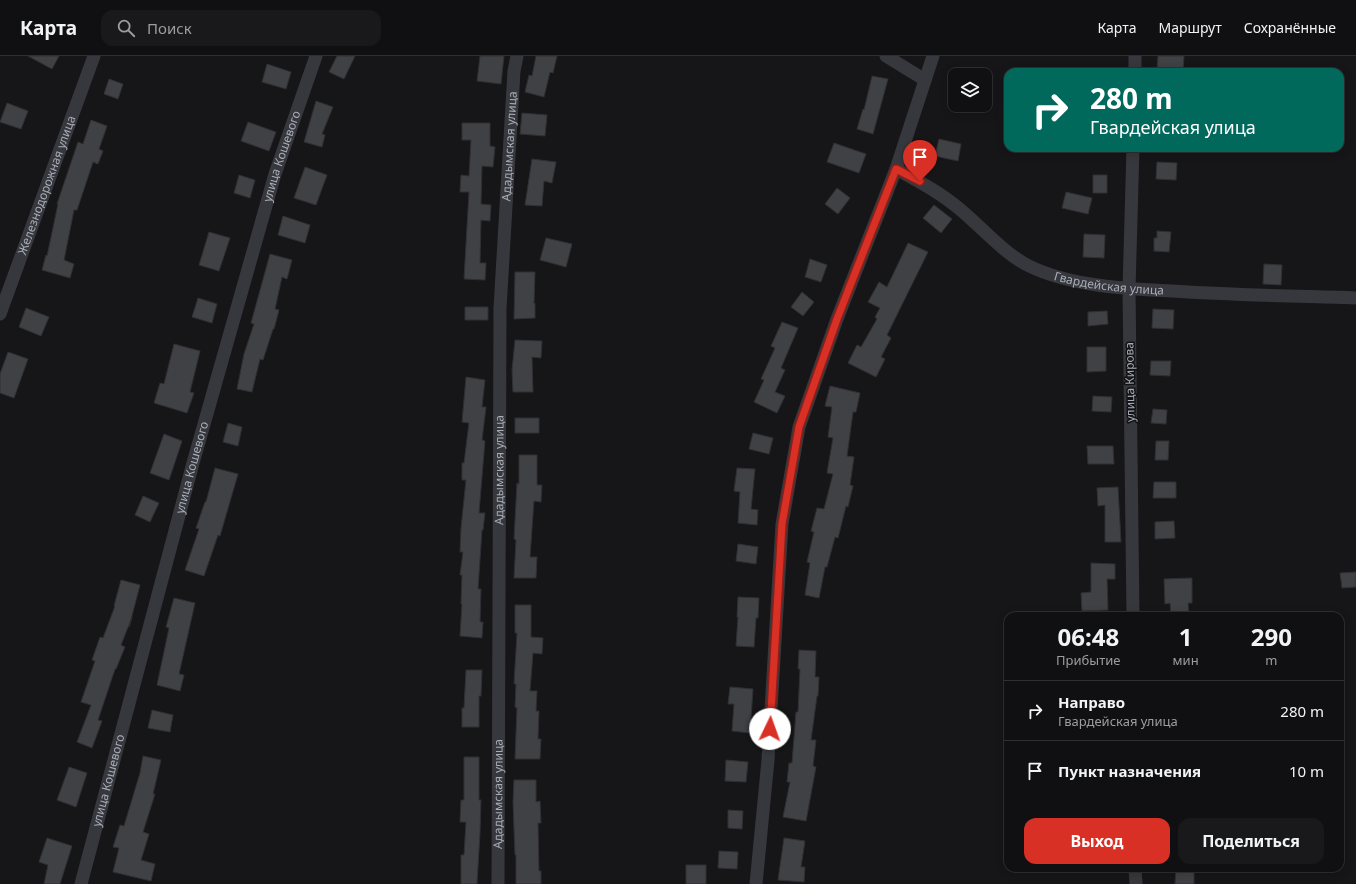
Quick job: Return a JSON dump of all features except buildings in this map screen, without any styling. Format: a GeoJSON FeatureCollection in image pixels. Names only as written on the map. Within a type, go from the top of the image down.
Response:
{"type":"FeatureCollection","features":[{"type":"Feature","properties":{"kind":"street","name":"Железнодорожная улица"},"geometry":{"type":"LineString","coordinates":[[0,314],[94,56]]}},
{"type":"Feature","properties":{"kind":"street","name":"улица Кошевого"},"geometry":{"type":"LineString","coordinates":[[81,884],[193,463],[275,174],[316,56]]}},
{"type":"Feature","properties":{"kind":"street","name":"Ададымская улица"},"geometry":{"type":"LineString","coordinates":[[498,884],[500,308],[514,71],[517,56]]}},
{"type":"Feature","properties":{"kind":"street"},"geometry":{"type":"LineString","coordinates":[[886,56],[925,80]]}},
{"type":"Feature","properties":{"kind":"street"},"geometry":{"type":"LineString","coordinates":[[756,884],[768,760],[782,524],[799,427],[837,319],[896,169],[932,56]]}},
{"type":"Feature","properties":{"kind":"street"},"geometry":{"type":"LineString","coordinates":[[1135,56],[1135,68]]}},
{"type":"Feature","properties":{"kind":"street","name":"улица Кирова"},"geometry":{"type":"LineString","coordinates":[[1132,612],[1129,289],[1133,152]]}},
{"type":"Feature","properties":{"kind":"street","name":"Гвардейская улица"},"geometry":{"type":"LineString","coordinates":[[896,169],[932,188],[961,210],[1015,258],[1045,273],[1080,282],[1129,289],[1198,293],[1356,298]]}},
{"type":"Feature","properties":{"kind":"street"},"geometry":{"type":"LineString","coordinates":[[1135,872],[1136,884]]}},
{"type":"Feature","properties":{"kind":"route"},"geometry":{"type":"LineString","coordinates":[[770,729],[782,524],[799,427],[837,319],[896,169],[920,181]]}}]}
